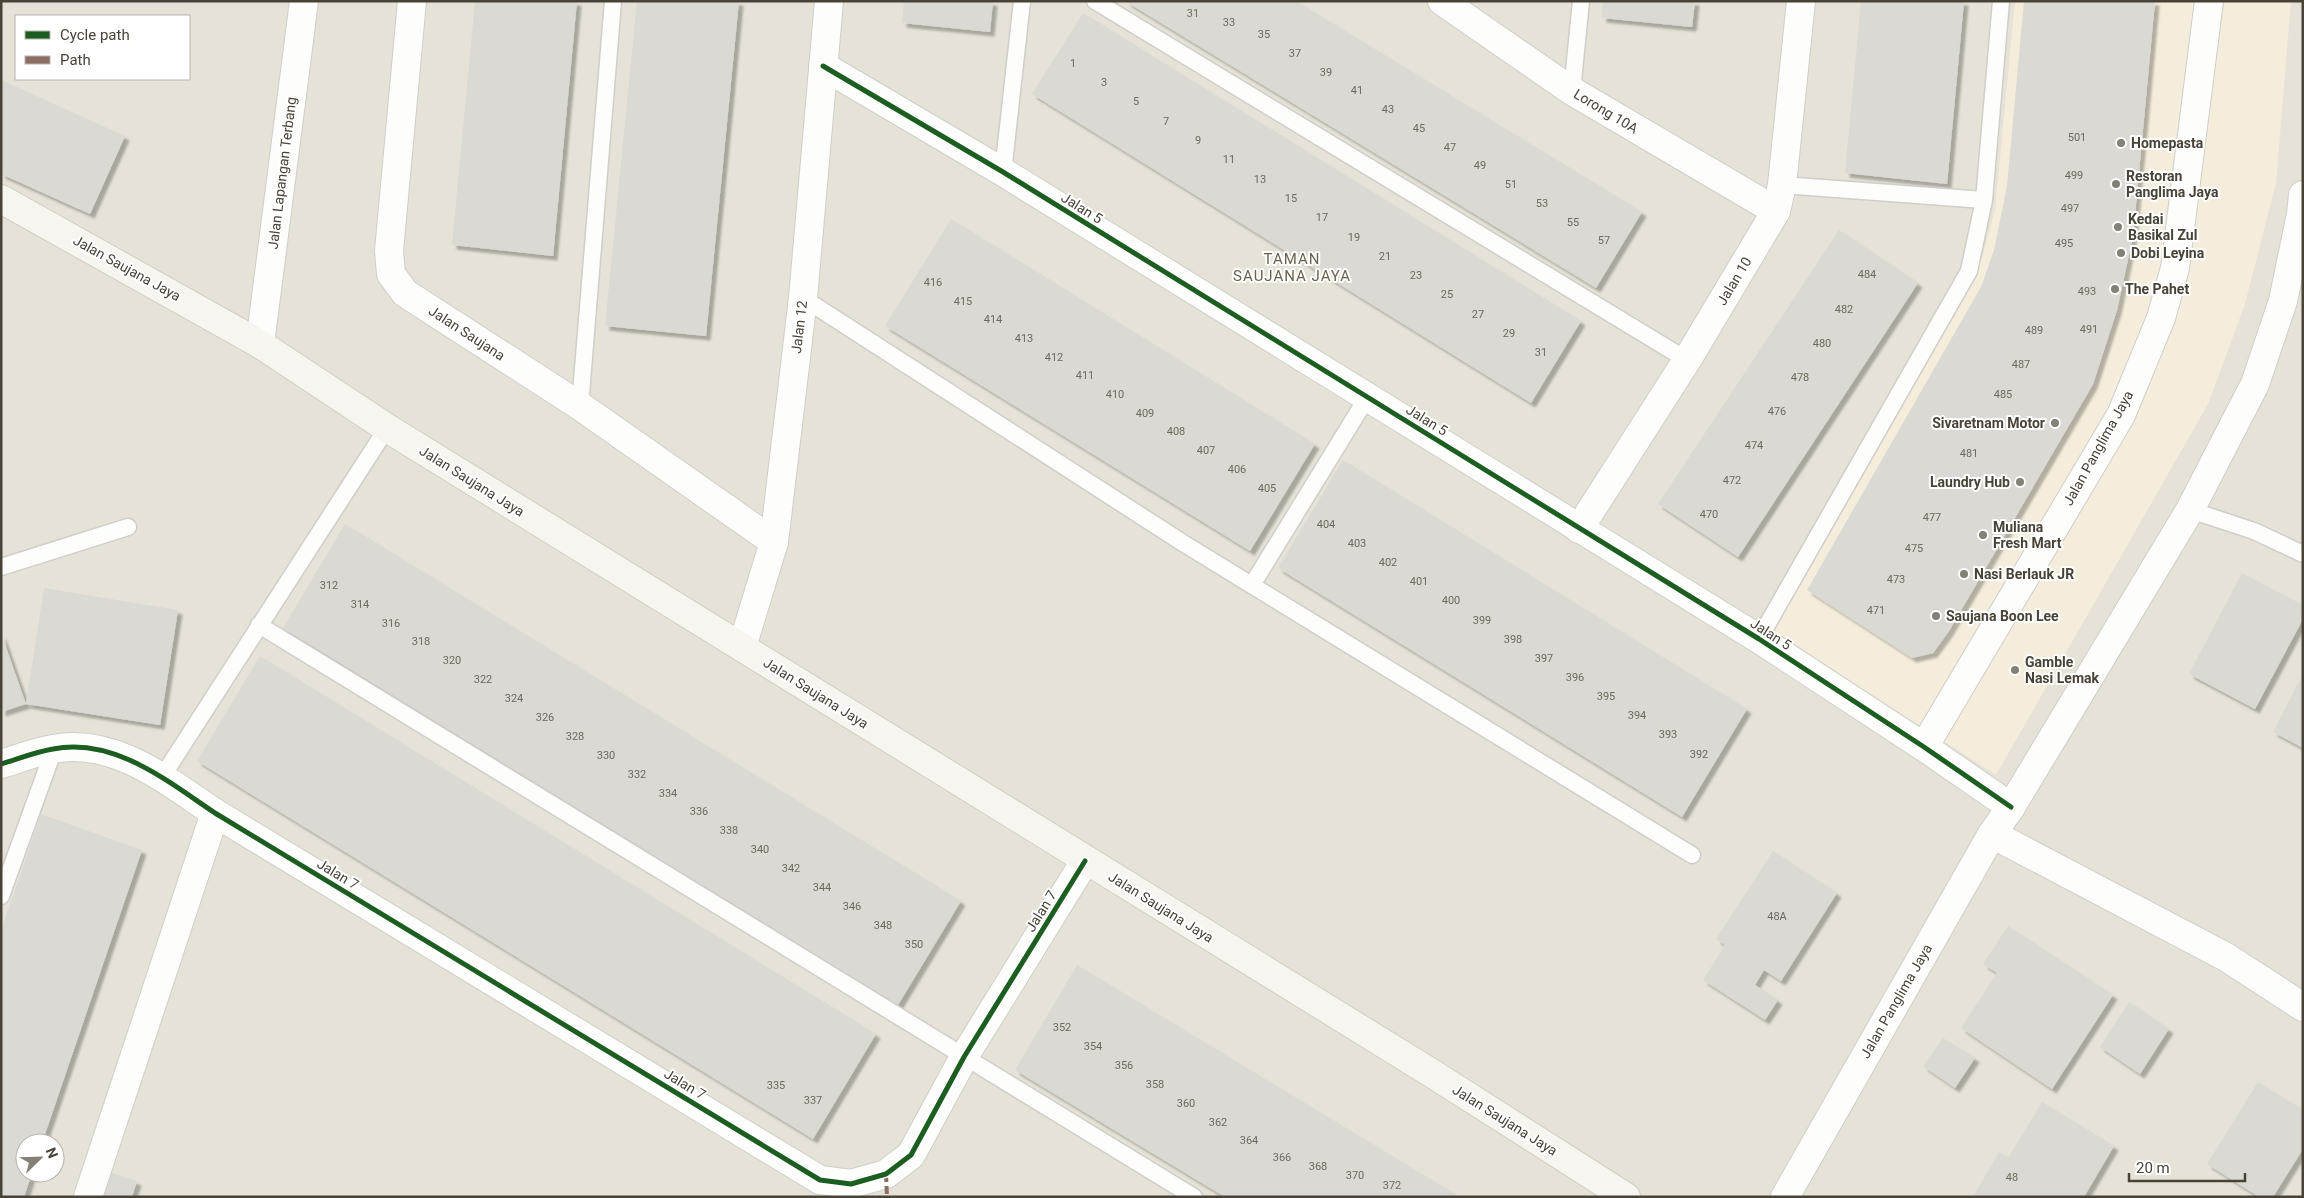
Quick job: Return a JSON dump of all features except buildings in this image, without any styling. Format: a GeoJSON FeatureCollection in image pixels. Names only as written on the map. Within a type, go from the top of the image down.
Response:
{"type":"FeatureCollection","features":[{"type":"Feature","properties":{"kind":"main road","name":"Jalan Saujana Jaya"},"geometry":{"type":"LineString","coordinates":[[1,199],[260,344],[387,428],[1433,1074],[1626,1197]]}},
{"type":"Feature","properties":{"kind":"street","name":"Jalan Lapangan Terbang"},"geometry":{"type":"LineString","coordinates":[[260,344],[304,1]]}},
{"type":"Feature","properties":{"kind":"street","name":"Jalan Saujana"},"geometry":{"type":"LineString","coordinates":[[412,1],[389,251],[391,274],[405,293],[580,406],[774,542]]}},
{"type":"Feature","properties":{"kind":"street","name":"Jalan 12"},"geometry":{"type":"LineString","coordinates":[[742,647],[774,542],[803,298],[829,1]]}},
{"type":"Feature","properties":{"kind":"street","name":"Lorong 10A"},"geometry":{"type":"LineString","coordinates":[[1442,1],[1572,91],[1776,211]]}},
{"type":"Feature","properties":{"kind":"street","name":"Jalan 10"},"geometry":{"type":"LineString","coordinates":[[1578,529],[1687,360],[1776,211],[1782,185],[1801,1]]}},
{"type":"Feature","properties":{"kind":"street","name":"Jalan Panglima Jaya"},"geometry":{"type":"LineString","coordinates":[[1924,747],[2120,415],[2158,327],[2175,268],[2209,1]]}},
{"type":"Feature","properties":{"kind":"street","name":"Jalan 5"},"geometry":{"type":"LineString","coordinates":[[823,66],[1003,172],[1368,396],[1578,529],[1759,639],[1924,747],[2010,807]]}},
{"type":"Feature","properties":{"kind":"street","name":"Jalan Panglima Jaya"},"geometry":{"type":"LineString","coordinates":[[1785,1197],[1992,834],[2190,510],[2255,384],[2283,301],[2301,214],[2303,195]]}},
{"type":"Feature","properties":{"kind":"street","name":"Jalan 7"},"geometry":{"type":"LineString","coordinates":[[1,764],[54,749],[84,747],[127,757],[215,813],[820,1180],[851,1184],[886,1174],[911,1155],[964,1057],[1086,860]]}},
{"type":"Feature","properties":{"kind":"street"},"geometry":{"type":"LineString","coordinates":[[88,1197],[215,813]]}},
{"type":"Feature","properties":{"kind":"street"},"geometry":{"type":"LineString","coordinates":[[1992,834],[2226,957],[2303,1007]]}},
{"type":"Feature","properties":{"kind":"lane"},"geometry":{"type":"LineString","coordinates":[[580,406],[613,1]]}},
{"type":"Feature","properties":{"kind":"lane"},"geometry":{"type":"LineString","coordinates":[[1003,172],[1022,1]]}},
{"type":"Feature","properties":{"kind":"lane"},"geometry":{"type":"LineString","coordinates":[[1095,1],[1687,360]]}},
{"type":"Feature","properties":{"kind":"lane"},"geometry":{"type":"LineString","coordinates":[[1572,91],[1581,1]]}},
{"type":"Feature","properties":{"kind":"lane"},"geometry":{"type":"LineString","coordinates":[[1759,639],[1969,272],[1984,200],[2001,1]]}},
{"type":"Feature","properties":{"kind":"lane"},"geometry":{"type":"LineString","coordinates":[[1782,185],[1984,200]]}},
{"type":"Feature","properties":{"kind":"lane"},"geometry":{"type":"LineString","coordinates":[[803,298],[1252,585],[1692,855]]}},
{"type":"Feature","properties":{"kind":"lane"},"geometry":{"type":"LineString","coordinates":[[1252,585],[1368,396]]}},
{"type":"Feature","properties":{"kind":"lane"},"geometry":{"type":"LineString","coordinates":[[162,778],[387,428]]}},
{"type":"Feature","properties":{"kind":"lane"},"geometry":{"type":"LineString","coordinates":[[2190,510],[2254,531],[2303,554]]}},
{"type":"Feature","properties":{"kind":"lane"},"geometry":{"type":"LineString","coordinates":[[1,567],[128,527]]}},
{"type":"Feature","properties":{"kind":"lane"},"geometry":{"type":"LineString","coordinates":[[259,626],[1194,1197]]}},
{"type":"Feature","properties":{"kind":"lane"},"geometry":{"type":"LineString","coordinates":[[1,896],[54,749]]}},
{"type":"Feature","properties":{"kind":"shaded area"},"geometry":{"type":"Polygon","coordinates":[[[1,1],[2303,1],[2303,1197],[1,1197],[1,1]]]}},
{"type":"Feature","properties":{"kind":"shaded area"},"geometry":{"type":"Polygon","coordinates":[[[2015,1],[2291,1],[2276,183],[2245,304],[2208,404],[1996,775],[1769,628],[1960,302],[1982,258],[1995,210],[2015,1]]]}},
{"type":"Feature","properties":{"kind":"marked path"},"geometry":{"type":"LineString","coordinates":[[886,1174],[887,1197]]}},
{"type":"Feature","properties":{"kind":"cycle path"},"geometry":{"type":"LineString","coordinates":[[823,66],[1003,172],[1759,639],[1924,747],[2011,807]]}},
{"type":"Feature","properties":{"kind":"cycle path"},"geometry":{"type":"LineString","coordinates":[[1,764],[46,750],[76,747],[97,749],[139,764],[215,813],[820,1180],[851,1184],[886,1174],[911,1155],[964,1057],[1085,861]]}},
{"type":"Feature","properties":{"kind":"place","name":"Homepasta"},"geometry":{"type":"Point","coordinates":[2121,143]}},
{"type":"Feature","properties":{"kind":"place","name":"Restoran Panglima Jaya"},"geometry":{"type":"Point","coordinates":[2116,184]}},
{"type":"Feature","properties":{"kind":"place","name":"Kedai Basikal Zul"},"geometry":{"type":"Point","coordinates":[2118,227]}},
{"type":"Feature","properties":{"kind":"place","name":"Dobi Leyina"},"geometry":{"type":"Point","coordinates":[2121,253]}},
{"type":"Feature","properties":{"kind":"place","name":"The Pahet"},"geometry":{"type":"Point","coordinates":[2115,289]}},
{"type":"Feature","properties":{"kind":"place","name":"Sivaretnam Motor"},"geometry":{"type":"Point","coordinates":[2055,423]}},
{"type":"Feature","properties":{"kind":"place","name":"Laundry Hub"},"geometry":{"type":"Point","coordinates":[2020,482]}},
{"type":"Feature","properties":{"kind":"place","name":"Muliana Fresh Mart"},"geometry":{"type":"Point","coordinates":[1983,535]}},
{"type":"Feature","properties":{"kind":"place","name":"Nasi Berlauk JR"},"geometry":{"type":"Point","coordinates":[1964,574]}},
{"type":"Feature","properties":{"kind":"place","name":"Saujana Boon Lee"},"geometry":{"type":"Point","coordinates":[1936,616]}},
{"type":"Feature","properties":{"kind":"place","name":"Gamble Nasi Lemak"},"geometry":{"type":"Point","coordinates":[2015,670]}},
{"type":"Feature","properties":{"kind":"district","name":"TAMAN SAUJANA JAYA"},"geometry":{"type":"Point","coordinates":[1292,268]}}]}
